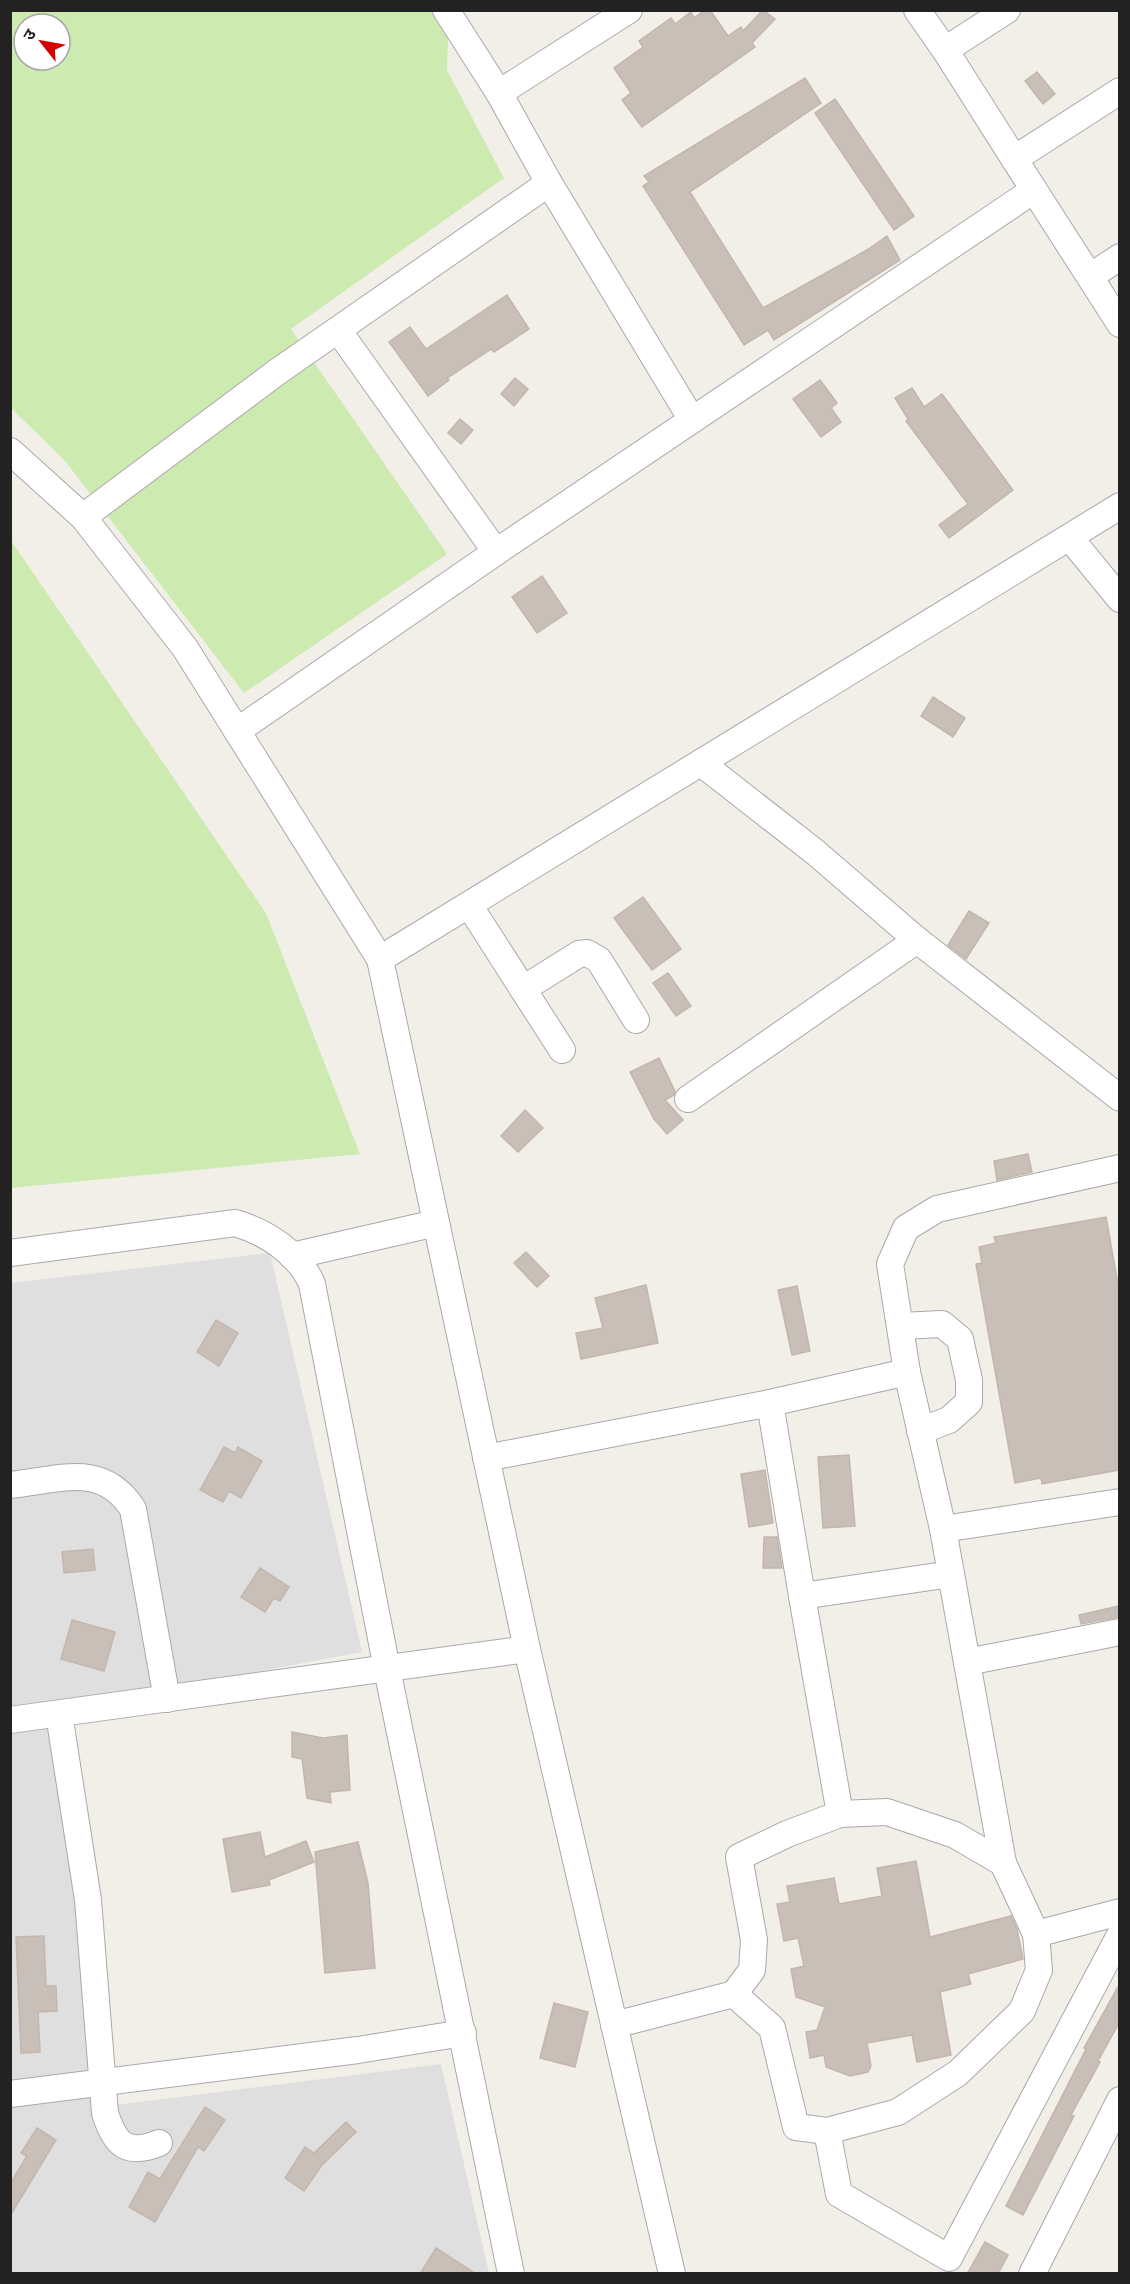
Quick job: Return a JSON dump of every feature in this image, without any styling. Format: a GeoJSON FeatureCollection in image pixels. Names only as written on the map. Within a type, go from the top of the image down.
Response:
{"type":"FeatureCollection","features":[{"type":"Feature","properties":{"kind":"street"},"geometry":{"type":"LineString","coordinates":[[446,10],[499,93],[549,183],[692,420]]}},
{"type":"Feature","properties":{"kind":"street"},"geometry":{"type":"LineString","coordinates":[[499,93],[629,10]]}},
{"type":"Feature","properties":{"kind":"street"},"geometry":{"type":"LineString","coordinates":[[917,10],[945,50],[1119,324]]}},
{"type":"Feature","properties":{"kind":"street"},"geometry":{"type":"LineString","coordinates":[[945,50],[1007,10]]}},
{"type":"Feature","properties":{"kind":"street"},"geometry":{"type":"LineString","coordinates":[[1014,159],[1119,91]]}},
{"type":"Feature","properties":{"kind":"street"},"geometry":{"type":"LineString","coordinates":[[83,516],[338,330],[549,183]]}},
{"type":"Feature","properties":{"kind":"street"},"geometry":{"type":"LineString","coordinates":[[237,731],[496,552],[1034,190]]}},
{"type":"Feature","properties":{"kind":"street"},"geometry":{"type":"LineString","coordinates":[[1090,276],[1119,257]]}},
{"type":"Feature","properties":{"kind":"street"},"geometry":{"type":"LineString","coordinates":[[338,330],[496,552]]}},
{"type":"Feature","properties":{"kind":"street"},"geometry":{"type":"LineString","coordinates":[[10,450],[83,516],[185,648],[380,959],[527,1649],[672,2274]]}},
{"type":"Feature","properties":{"kind":"street"},"geometry":{"type":"LineString","coordinates":[[380,959],[1119,506]]}},
{"type":"Feature","properties":{"kind":"street"},"geometry":{"type":"LineString","coordinates":[[1070,538],[1119,599]]}},
{"type":"Feature","properties":{"kind":"street"},"geometry":{"type":"LineString","coordinates":[[701,763],[815,852],[917,940],[1119,1098]]}},
{"type":"Feature","properties":{"kind":"street"},"geometry":{"type":"LineString","coordinates":[[469,905],[562,1050]]}},
{"type":"Feature","properties":{"kind":"street"},"geometry":{"type":"LineString","coordinates":[[688,1099],[917,940]]}},
{"type":"Feature","properties":{"kind":"street"},"geometry":{"type":"LineString","coordinates":[[523,989],[579,954],[587,953],[599,960],[636,1020]]}},
{"type":"Feature","properties":{"kind":"street"},"geometry":{"type":"LineString","coordinates":[[734,1994],[772,2028],[796,2127],[827,2131],[898,2112],[958,2073],[1022,2011],[1039,1970],[1036,1934],[1003,1863],[943,1529],[907,1372],[890,1264],[906,1228],[937,1209],[1119,1168]]}},
{"type":"Feature","properties":{"kind":"street"},"geometry":{"type":"LineString","coordinates":[[10,1252],[235,1223],[257,1229],[305,1268],[312,1284],[387,1669],[511,2274]]}},
{"type":"Feature","properties":{"kind":"street"},"geometry":{"type":"LineString","coordinates":[[292,1256],[436,1223]]}},
{"type":"Feature","properties":{"kind":"street"},"geometry":{"type":"LineString","coordinates":[[900,1326],[942,1324],[960,1339],[969,1380],[969,1401],[949,1420],[920,1431]]}},
{"type":"Feature","properties":{"kind":"street"},"geometry":{"type":"LineString","coordinates":[[486,1458],[770,1403],[907,1372]]}},
{"type":"Feature","properties":{"kind":"street"},"geometry":{"type":"LineString","coordinates":[[770,1403],[840,1814]]}},
{"type":"Feature","properties":{"kind":"street"},"geometry":{"type":"LineString","coordinates":[[10,1485],[92,1476],[106,1480],[123,1492],[133,1509],[167,1699]]}},
{"type":"Feature","properties":{"kind":"street"},"geometry":{"type":"LineString","coordinates":[[943,1529],[1119,1502]]}},
{"type":"Feature","properties":{"kind":"street"},"geometry":{"type":"LineString","coordinates":[[802,1596],[951,1574]]}},
{"type":"Feature","properties":{"kind":"street"},"geometry":{"type":"LineString","coordinates":[[967,1662],[1119,1632]]}},
{"type":"Feature","properties":{"kind":"street"},"geometry":{"type":"LineString","coordinates":[[10,1720],[527,1649]]}},
{"type":"Feature","properties":{"kind":"street"},"geometry":{"type":"LineString","coordinates":[[59,1714],[87,1900],[101,2083],[108,2122],[121,2142],[134,2150],[159,2143]]}},
{"type":"Feature","properties":{"kind":"street"},"geometry":{"type":"LineString","coordinates":[[614,2025],[734,1994],[752,1970],[754,1941],[739,1857],[787,1833],[840,1814],[887,1812],[955,1835],[1003,1863]]}},
{"type":"Feature","properties":{"kind":"street"},"geometry":{"type":"LineString","coordinates":[[1036,1934],[1119,1912]]}},
{"type":"Feature","properties":{"kind":"street"},"geometry":{"type":"LineString","coordinates":[[827,2131],[839,2194],[949,2258],[1119,1935]]}},
{"type":"Feature","properties":{"kind":"street"},"geometry":{"type":"LineString","coordinates":[[10,2094],[358,2050],[463,2033]]}},
{"type":"Feature","properties":{"kind":"street"},"geometry":{"type":"LineString","coordinates":[[1032,2274],[1119,2100]]}},
{"type":"Feature","properties":{"kind":"shaded area"},"geometry":{"type":"Polygon","coordinates":[[[270,1253],[362,1652],[49,1711],[107,2106],[441,2064],[489,2273],[11,2273],[10,1283],[270,1253]]]}},
{"type":"Feature","properties":{"kind":"green space"},"geometry":{"type":"Polygon","coordinates":[[[10,11],[449,11],[447,70],[504,178],[291,329],[447,554],[244,693],[65,461],[11,408],[10,11]]]}},
{"type":"Feature","properties":{"kind":"green space"},"geometry":{"type":"Polygon","coordinates":[[[10,539],[266,913],[360,1154],[11,1188],[10,539]]]}},
{"type":"Feature","properties":{"kind":"building"},"geometry":{"type":"Polygon","coordinates":[[[705,10],[710,10],[728,36],[741,27],[743,31],[763,10],[775,19],[752,43],[755,47],[642,127],[622,100],[631,93],[614,68],[643,47],[639,41],[671,18],[675,24],[691,12],[694,18],[705,10]]]}},
{"type":"Feature","properties":{"kind":"building"},"geometry":{"type":"Polygon","coordinates":[[[1037,72],[1055,94],[1043,104],[1025,81],[1037,72]]]}},
{"type":"Feature","properties":{"kind":"building"},"geometry":{"type":"Polygon","coordinates":[[[805,78],[821,103],[690,192],[763,308],[867,250],[887,236],[900,260],[774,340],[768,330],[744,345],[643,186],[649,182],[644,176],[805,78]]]}},
{"type":"Feature","properties":{"kind":"building"},"geometry":{"type":"Polygon","coordinates":[[[835,99],[914,216],[894,230],[815,113],[835,99]]]}},
{"type":"Feature","properties":{"kind":"building"},"geometry":{"type":"Polygon","coordinates":[[[507,295],[529,329],[494,352],[491,349],[447,378],[449,380],[428,396],[389,342],[410,327],[426,349],[507,295]]]}},
{"type":"Feature","properties":{"kind":"building"},"geometry":{"type":"Polygon","coordinates":[[[515,378],[528,389],[514,406],[501,394],[515,378]]]}},
{"type":"Feature","properties":{"kind":"building"},"geometry":{"type":"Polygon","coordinates":[[[820,380],[837,403],[831,408],[841,422],[821,437],[793,399],[820,380]]]}},
{"type":"Feature","properties":{"kind":"building"},"geometry":{"type":"Polygon","coordinates":[[[912,388],[924,407],[942,394],[1013,490],[949,538],[939,525],[968,504],[906,421],[908,419],[895,398],[912,388]]]}},
{"type":"Feature","properties":{"kind":"building"},"geometry":{"type":"Polygon","coordinates":[[[460,419],[473,430],[461,444],[448,433],[460,419]]]}},
{"type":"Feature","properties":{"kind":"building"},"geometry":{"type":"Polygon","coordinates":[[[542,576],[567,613],[537,633],[512,597],[542,576]]]}},
{"type":"Feature","properties":{"kind":"building"},"geometry":{"type":"Polygon","coordinates":[[[933,697],[965,718],[953,737],[921,716],[933,697]]]}},
{"type":"Feature","properties":{"kind":"building"},"geometry":{"type":"Polygon","coordinates":[[[643,897],[681,949],[652,970],[614,918],[643,897]]]}},
{"type":"Feature","properties":{"kind":"building"},"geometry":{"type":"Polygon","coordinates":[[[969,911],[989,923],[966,959],[948,945],[969,911]]]}},
{"type":"Feature","properties":{"kind":"building"},"geometry":{"type":"Polygon","coordinates":[[[668,973],[691,1006],[676,1016],[653,983],[668,973]]]}},
{"type":"Feature","properties":{"kind":"building"},"geometry":{"type":"Polygon","coordinates":[[[659,1058],[675,1091],[674,1095],[665,1100],[683,1120],[667,1134],[654,1119],[630,1072],[659,1058]]]}},
{"type":"Feature","properties":{"kind":"building"},"geometry":{"type":"Polygon","coordinates":[[[525,1110],[543,1128],[518,1152],[501,1136],[525,1110]]]}},
{"type":"Feature","properties":{"kind":"building"},"geometry":{"type":"Polygon","coordinates":[[[1028,1154],[1032,1172],[997,1180],[994,1161],[1028,1154]]]}},
{"type":"Feature","properties":{"kind":"building"},"geometry":{"type":"Polygon","coordinates":[[[1106,1217],[1119,1290],[1119,1470],[1042,1484],[1041,1478],[1015,1483],[976,1264],[982,1263],[979,1247],[996,1243],[994,1237],[1106,1217]]]}},
{"type":"Feature","properties":{"kind":"building"},"geometry":{"type":"Polygon","coordinates":[[[526,1252],[549,1276],[537,1287],[514,1263],[526,1252]]]}},
{"type":"Feature","properties":{"kind":"building"},"geometry":{"type":"Polygon","coordinates":[[[646,1285],[658,1343],[581,1359],[576,1333],[603,1328],[595,1298],[646,1285]]]}},
{"type":"Feature","properties":{"kind":"building"},"geometry":{"type":"Polygon","coordinates":[[[797,1286],[810,1351],[792,1355],[778,1290],[797,1286]]]}},
{"type":"Feature","properties":{"kind":"building"},"geometry":{"type":"Polygon","coordinates":[[[216,1320],[238,1333],[219,1366],[197,1352],[216,1320]]]}},
{"type":"Feature","properties":{"kind":"building"},"geometry":{"type":"Polygon","coordinates":[[[224,1447],[235,1453],[238,1447],[262,1461],[241,1498],[229,1491],[223,1502],[200,1490],[224,1447]]]}},
{"type":"Feature","properties":{"kind":"building"},"geometry":{"type":"Polygon","coordinates":[[[849,1455],[855,1526],[823,1528],[818,1457],[849,1455]]]}},
{"type":"Feature","properties":{"kind":"building"},"geometry":{"type":"Polygon","coordinates":[[[765,1470],[773,1523],[749,1527],[741,1474],[765,1470]]]}},
{"type":"Feature","properties":{"kind":"building"},"geometry":{"type":"Polygon","coordinates":[[[764,1537],[777,1537],[782,1568],[763,1568],[764,1537]]]}},
{"type":"Feature","properties":{"kind":"building"},"geometry":{"type":"Polygon","coordinates":[[[93,1549],[95,1570],[64,1573],[62,1552],[93,1549]]]}},
{"type":"Feature","properties":{"kind":"building"},"geometry":{"type":"Polygon","coordinates":[[[260,1568],[289,1587],[280,1601],[274,1598],[265,1612],[241,1597],[260,1568]]]}},
{"type":"Feature","properties":{"kind":"building"},"geometry":{"type":"Polygon","coordinates":[[[1119,1606],[1119,1617],[1081,1624],[1079,1615],[1119,1606]]]}},
{"type":"Feature","properties":{"kind":"building"},"geometry":{"type":"Polygon","coordinates":[[[72,1620],[115,1632],[104,1671],[61,1659],[72,1620]]]}},
{"type":"Feature","properties":{"kind":"building"},"geometry":{"type":"Polygon","coordinates":[[[292,1732],[323,1738],[347,1735],[350,1790],[330,1792],[331,1803],[307,1798],[302,1759],[292,1757],[292,1732]]]}},
{"type":"Feature","properties":{"kind":"building"},"geometry":{"type":"Polygon","coordinates":[[[260,1832],[265,1857],[306,1841],[314,1862],[269,1880],[270,1885],[232,1892],[223,1839],[260,1832]]]}},
{"type":"Feature","properties":{"kind":"building"},"geometry":{"type":"Polygon","coordinates":[[[358,1842],[368,1883],[375,1968],[325,1973],[315,1852],[358,1842]]]}},
{"type":"Feature","properties":{"kind":"building"},"geometry":{"type":"Polygon","coordinates":[[[916,1861],[930,1937],[1011,1916],[1017,1929],[1023,1959],[968,1974],[971,1984],[940,1992],[951,2055],[917,2062],[912,2035],[867,2043],[871,2066],[868,2072],[850,2076],[826,2067],[824,2055],[810,2058],[806,2032],[817,2030],[825,2007],[796,1997],[791,1969],[804,1966],[798,1938],[784,1941],[777,1904],[790,1902],[787,1886],[834,1878],[839,1904],[882,1896],[877,1868],[916,1861]]]}},
{"type":"Feature","properties":{"kind":"building"},"geometry":{"type":"Polygon","coordinates":[[[44,1936],[46,1986],[56,1986],[57,2011],[38,2012],[40,2052],[21,2053],[16,1937],[44,1936]]]}},
{"type":"Feature","properties":{"kind":"building"},"geometry":{"type":"Polygon","coordinates":[[[1119,1985],[1119,2023],[1023,2215],[1006,2206],[1086,2049],[1084,2048],[1119,1985]]]}},
{"type":"Feature","properties":{"kind":"building"},"geometry":{"type":"Polygon","coordinates":[[[554,2003],[588,2012],[575,2067],[540,2058],[554,2003]]]}},
{"type":"Feature","properties":{"kind":"building"},"geometry":{"type":"Polygon","coordinates":[[[205,2107],[225,2120],[204,2151],[198,2147],[155,2222],[129,2207],[148,2172],[160,2179],[205,2107]]]}},
{"type":"Feature","properties":{"kind":"building"},"geometry":{"type":"Polygon","coordinates":[[[346,2122],[356,2132],[322,2165],[304,2191],[285,2178],[305,2147],[314,2153],[346,2122]]]}},
{"type":"Feature","properties":{"kind":"building"},"geometry":{"type":"Polygon","coordinates":[[[37,2128],[56,2140],[10,2216],[10,2184],[27,2156],[21,2153],[37,2128]]]}},
{"type":"Feature","properties":{"kind":"building"},"geometry":{"type":"Polygon","coordinates":[[[985,2242],[1008,2255],[998,2274],[967,2274],[985,2242]]]}},
{"type":"Feature","properties":{"kind":"building"},"geometry":{"type":"Polygon","coordinates":[[[436,2248],[476,2274],[420,2274],[436,2248]]]}}]}
